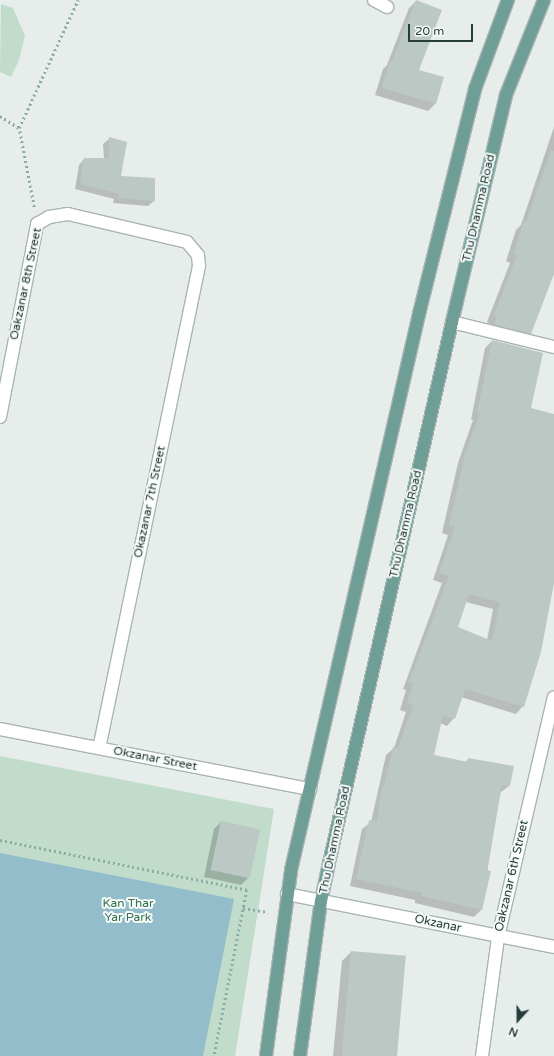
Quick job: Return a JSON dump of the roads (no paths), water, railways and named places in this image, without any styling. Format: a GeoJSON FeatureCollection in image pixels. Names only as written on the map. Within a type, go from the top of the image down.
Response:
{"type":"FeatureCollection","features":[{"type":"Feature","properties":{"kind":"main road"},"geometry":{"type":"LineString","coordinates":[[266,1056],[287,894],[310,789],[420,310],[474,97],[508,0]]}},
{"type":"Feature","properties":{"kind":"main road","name":"Thu Dhamma Road"},"geometry":{"type":"LineString","coordinates":[[300,1056],[321,901],[452,322],[506,95],[544,0]]}},
{"type":"Feature","properties":{"kind":"street"},"geometry":{"type":"LineString","coordinates":[[374,0],[387,7]]}},
{"type":"Feature","properties":{"kind":"street","name":"Oakzanar 8th Street"},"geometry":{"type":"LineString","coordinates":[[0,417],[37,224],[49,217],[68,214],[187,242],[198,254]]}},
{"type":"Feature","properties":{"kind":"street","name":"Okazanar 7th Street"},"geometry":{"type":"LineString","coordinates":[[99,748],[199,266],[198,254]]}},
{"type":"Feature","properties":{"kind":"street"},"geometry":{"type":"LineString","coordinates":[[452,322],[554,347]]}},
{"type":"Feature","properties":{"kind":"street","name":"Oakzanar 6th Street"},"geometry":{"type":"LineString","coordinates":[[482,1056],[498,936],[554,697]]}},
{"type":"Feature","properties":{"kind":"street","name":"Okzanar Street"},"geometry":{"type":"LineString","coordinates":[[0,729],[310,789]]}},
{"type":"Feature","properties":{"kind":"street","name":"Okzanar"},"geometry":{"type":"LineString","coordinates":[[287,894],[554,947]]}},
{"type":"Feature","properties":{"kind":"water"},"geometry":{"type":"Polygon","coordinates":[[[0,853],[234,899],[203,1056],[0,1056],[0,853]]]}},
{"type":"Feature","properties":{"kind":"park label","name":"Kan Thar Yar Park"},"geometry":{"type":"Point","coordinates":[128,911]}}]}
